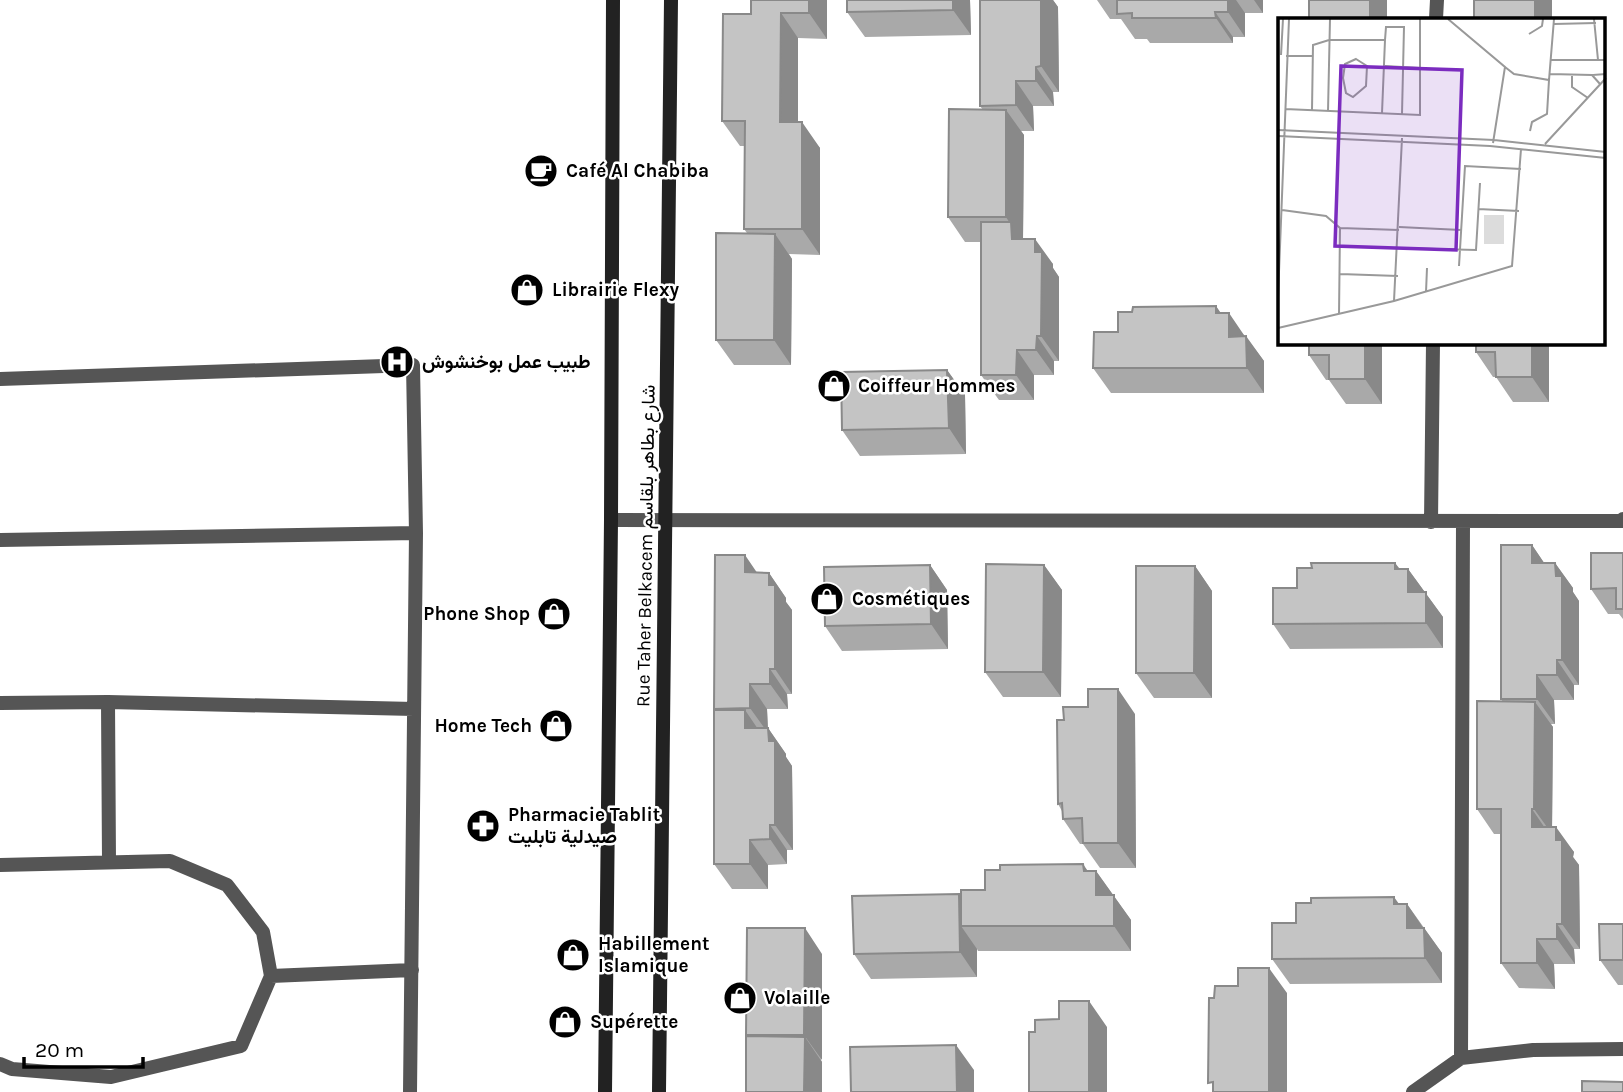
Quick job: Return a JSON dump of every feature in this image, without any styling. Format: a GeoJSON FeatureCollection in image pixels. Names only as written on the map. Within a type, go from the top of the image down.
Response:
{"type":"FeatureCollection","features":[{"type":"Feature","properties":{"kind":"main road","name":"Rue Taher Belkacem شارع بطاهر بلقاسم"},"geometry":{"type":"LineString","coordinates":[[605,1092],[611,520],[612,0]]}},
{"type":"Feature","properties":{"kind":"main road","name":"Rue Taher Belkacem شارع بطاهر بلقاسم"},"geometry":{"type":"LineString","coordinates":[[659,1092],[671,0]]}},
{"type":"Feature","properties":{"kind":"street"},"geometry":{"type":"LineString","coordinates":[[1436,18],[1437,0]]}},
{"type":"Feature","properties":{"kind":"street"},"geometry":{"type":"LineString","coordinates":[[1431,523],[1433,345]]}},
{"type":"Feature","properties":{"kind":"street"},"geometry":{"type":"LineString","coordinates":[[0,379],[413,365],[416,533],[410,1092]]}},
{"type":"Feature","properties":{"kind":"street"},"geometry":{"type":"LineString","coordinates":[[611,520],[1463,523],[1623,519]]}},
{"type":"Feature","properties":{"kind":"street"},"geometry":{"type":"LineString","coordinates":[[1461,1058],[1463,523]]}},
{"type":"Feature","properties":{"kind":"street"},"geometry":{"type":"LineString","coordinates":[[0,540],[416,533]]}},
{"type":"Feature","properties":{"kind":"street"},"geometry":{"type":"LineString","coordinates":[[0,703],[108,702],[414,709]]}},
{"type":"Feature","properties":{"kind":"street"},"geometry":{"type":"LineString","coordinates":[[108,702],[109,861]]}},
{"type":"Feature","properties":{"kind":"street"},"geometry":{"type":"LineString","coordinates":[[0,865],[170,861],[228,885],[263,932],[271,976],[241,1046],[111,1084],[12,1069],[0,1064]]}},
{"type":"Feature","properties":{"kind":"street"},"geometry":{"type":"LineString","coordinates":[[271,976],[412,970]]}},
{"type":"Feature","properties":{"kind":"street"},"geometry":{"type":"LineString","coordinates":[[1413,1092],[1461,1058],[1533,1050],[1623,1049]]}},
{"type":"Feature","properties":{"kind":"building"},"geometry":{"type":"Polygon","coordinates":[[[751,0],[809,0],[809,13],[781,13],[780,122],[802,122],[802,229],[744,229],[745,121],[722,121],[723,14],[751,14],[751,0]]]}},
{"type":"Feature","properties":{"kind":"building"},"geometry":{"type":"Polygon","coordinates":[[[847,0],[953,0],[953,10],[847,12],[847,0]]]}},
{"type":"Feature","properties":{"kind":"building"},"geometry":{"type":"Polygon","coordinates":[[[980,0],[1041,0],[1041,66],[1036,67],[1036,81],[1016,81],[1016,105],[980,106],[980,0]]]}},
{"type":"Feature","properties":{"kind":"building"},"geometry":{"type":"Polygon","coordinates":[[[1117,0],[1228,0],[1228,12],[1215,12],[1216,18],[1132,18],[1132,13],[1117,14],[1117,0]]]}},
{"type":"Feature","properties":{"kind":"building"},"geometry":{"type":"Polygon","coordinates":[[[1309,0],[1370,0],[1370,18],[1309,18],[1309,0]]]}},
{"type":"Feature","properties":{"kind":"building"},"geometry":{"type":"Polygon","coordinates":[[[1474,0],[1535,0],[1535,18],[1474,18],[1474,0]]]}},
{"type":"Feature","properties":{"kind":"building"},"geometry":{"type":"Polygon","coordinates":[[[949,109],[1006,110],[1006,217],[948,217],[949,109]]]}},
{"type":"Feature","properties":{"kind":"building"},"geometry":{"type":"Polygon","coordinates":[[[981,222],[1011,222],[1012,239],[1035,239],[1035,252],[1042,252],[1041,336],[1037,336],[1036,350],[1017,350],[1016,375],[981,375],[981,222]]]}},
{"type":"Feature","properties":{"kind":"building"},"geometry":{"type":"Polygon","coordinates":[[[716,233],[775,234],[774,340],[716,340],[716,233]]]}},
{"type":"Feature","properties":{"kind":"building"},"geometry":{"type":"Polygon","coordinates":[[[1216,306],[1216,313],[1229,313],[1229,337],[1246,336],[1247,368],[1093,368],[1094,332],[1118,332],[1118,312],[1132,312],[1133,307],[1216,306]]]}},
{"type":"Feature","properties":{"kind":"building"},"geometry":{"type":"Polygon","coordinates":[[[1309,345],[1365,345],[1365,379],[1329,379],[1329,355],[1309,355],[1309,345]]]}},
{"type":"Feature","properties":{"kind":"building"},"geometry":{"type":"Polygon","coordinates":[[[1476,345],[1532,345],[1532,377],[1496,377],[1495,352],[1476,352],[1476,345]]]}},
{"type":"Feature","properties":{"kind":"building"},"geometry":{"type":"Polygon","coordinates":[[[947,370],[949,428],[842,430],[841,372],[947,370]]]}},
{"type":"Feature","properties":{"kind":"building"},"geometry":{"type":"Polygon","coordinates":[[[1501,545],[1532,545],[1532,563],[1555,563],[1556,576],[1562,576],[1562,660],[1557,660],[1557,675],[1537,675],[1537,699],[1501,699],[1501,545]]]}},
{"type":"Feature","properties":{"kind":"building"},"geometry":{"type":"Polygon","coordinates":[[[1591,553],[1623,553],[1623,609],[1616,609],[1616,588],[1591,589],[1591,553]]]}},
{"type":"Feature","properties":{"kind":"building"},"geometry":{"type":"Polygon","coordinates":[[[715,555],[745,555],[745,572],[769,573],[769,585],[775,585],[775,669],[770,669],[770,684],[750,684],[750,708],[714,709],[715,555]]]}},
{"type":"Feature","properties":{"kind":"building"},"geometry":{"type":"Polygon","coordinates":[[[1311,563],[1395,563],[1395,569],[1408,569],[1408,592],[1426,592],[1426,623],[1273,624],[1273,588],[1297,588],[1297,568],[1312,568],[1311,563]]]}},
{"type":"Feature","properties":{"kind":"building"},"geometry":{"type":"Polygon","coordinates":[[[986,564],[1044,565],[1043,672],[985,672],[986,564]]]}},
{"type":"Feature","properties":{"kind":"building"},"geometry":{"type":"Polygon","coordinates":[[[930,565],[931,624],[825,626],[824,567],[930,565]]]}},
{"type":"Feature","properties":{"kind":"building"},"geometry":{"type":"Polygon","coordinates":[[[1136,566],[1195,566],[1194,673],[1136,673],[1136,566]]]}},
{"type":"Feature","properties":{"kind":"building"},"geometry":{"type":"Polygon","coordinates":[[[1088,689],[1118,689],[1118,843],[1083,843],[1082,818],[1063,819],[1062,803],[1058,804],[1057,720],[1064,720],[1063,707],[1088,707],[1088,689]]]}},
{"type":"Feature","properties":{"kind":"building"},"geometry":{"type":"Polygon","coordinates":[[[1477,701],[1535,702],[1532,827],[1556,827],[1556,840],[1562,840],[1562,924],[1557,924],[1557,939],[1537,939],[1537,963],[1501,963],[1501,809],[1477,809],[1477,701]]]}},
{"type":"Feature","properties":{"kind":"building"},"geometry":{"type":"Polygon","coordinates":[[[714,710],[745,710],[745,728],[768,728],[769,741],[775,741],[775,825],[770,825],[770,839],[750,840],[750,864],[714,864],[714,710]]]}},
{"type":"Feature","properties":{"kind":"building"},"geometry":{"type":"Polygon","coordinates":[[[1083,864],[1084,871],[1096,871],[1096,895],[1114,895],[1114,926],[961,926],[961,890],[985,890],[985,870],[1000,870],[1000,865],[1083,864]]]}},
{"type":"Feature","properties":{"kind":"building"},"geometry":{"type":"Polygon","coordinates":[[[959,894],[960,952],[854,954],[852,896],[959,894]]]}},
{"type":"Feature","properties":{"kind":"building"},"geometry":{"type":"Polygon","coordinates":[[[1394,897],[1394,904],[1407,904],[1407,928],[1424,928],[1425,958],[1272,959],[1272,923],[1296,923],[1296,903],[1311,903],[1311,898],[1394,897]]]}},
{"type":"Feature","properties":{"kind":"building"},"geometry":{"type":"Polygon","coordinates":[[[1599,924],[1623,924],[1623,960],[1600,960],[1599,924]]]}},
{"type":"Feature","properties":{"kind":"building"},"geometry":{"type":"Polygon","coordinates":[[[747,928],[805,928],[804,1035],[746,1035],[747,928]]]}},
{"type":"Feature","properties":{"kind":"building"},"geometry":{"type":"Polygon","coordinates":[[[1238,968],[1269,968],[1269,1092],[1213,1092],[1213,1082],[1208,1083],[1209,998],[1214,998],[1215,986],[1238,986],[1238,968]]]}},
{"type":"Feature","properties":{"kind":"building"},"geometry":{"type":"Polygon","coordinates":[[[1059,1001],[1089,1001],[1089,1092],[1029,1092],[1029,1032],[1035,1032],[1035,1020],[1059,1019],[1059,1001]]]}},
{"type":"Feature","properties":{"kind":"building"},"geometry":{"type":"Polygon","coordinates":[[[746,1036],[805,1037],[804,1092],[746,1092],[746,1036]]]}},
{"type":"Feature","properties":{"kind":"building"},"geometry":{"type":"Polygon","coordinates":[[[956,1045],[957,1092],[851,1092],[850,1047],[956,1045]]]}},
{"type":"Feature","properties":{"kind":"building"},"geometry":{"type":"Polygon","coordinates":[[[1582,1081],[1623,1082],[1623,1092],[1582,1092],[1582,1081]]]}},
{"type":"Feature","properties":{"kind":"place","name":"Café Al Chabiba"},"geometry":{"type":"Point","coordinates":[541,171]}},
{"type":"Feature","properties":{"kind":"place","name":"Librairie Flexy"},"geometry":{"type":"Point","coordinates":[527,290]}},
{"type":"Feature","properties":{"kind":"place","name":"طبيب عمل بوخنشوش"},"geometry":{"type":"Point","coordinates":[397,362]}},
{"type":"Feature","properties":{"kind":"place","name":"Coiffeur Hommes"},"geometry":{"type":"Point","coordinates":[834,386]}},
{"type":"Feature","properties":{"kind":"place","name":"Cosmétiques"},"geometry":{"type":"Point","coordinates":[827,599]}},
{"type":"Feature","properties":{"kind":"place","name":"Phone Shop"},"geometry":{"type":"Point","coordinates":[554,614]}},
{"type":"Feature","properties":{"kind":"place","name":"Home Tech"},"geometry":{"type":"Point","coordinates":[556,726]}},
{"type":"Feature","properties":{"kind":"place","name":"Pharmacie Tablit صيدلية تابليت"},"geometry":{"type":"Point","coordinates":[483,826]}},
{"type":"Feature","properties":{"kind":"place","name":"Habillement Islamique"},"geometry":{"type":"Point","coordinates":[573,955]}},
{"type":"Feature","properties":{"kind":"place","name":"Volaille"},"geometry":{"type":"Point","coordinates":[740,998]}},
{"type":"Feature","properties":{"kind":"place","name":"Supérette"},"geometry":{"type":"Point","coordinates":[565,1022]}}]}
